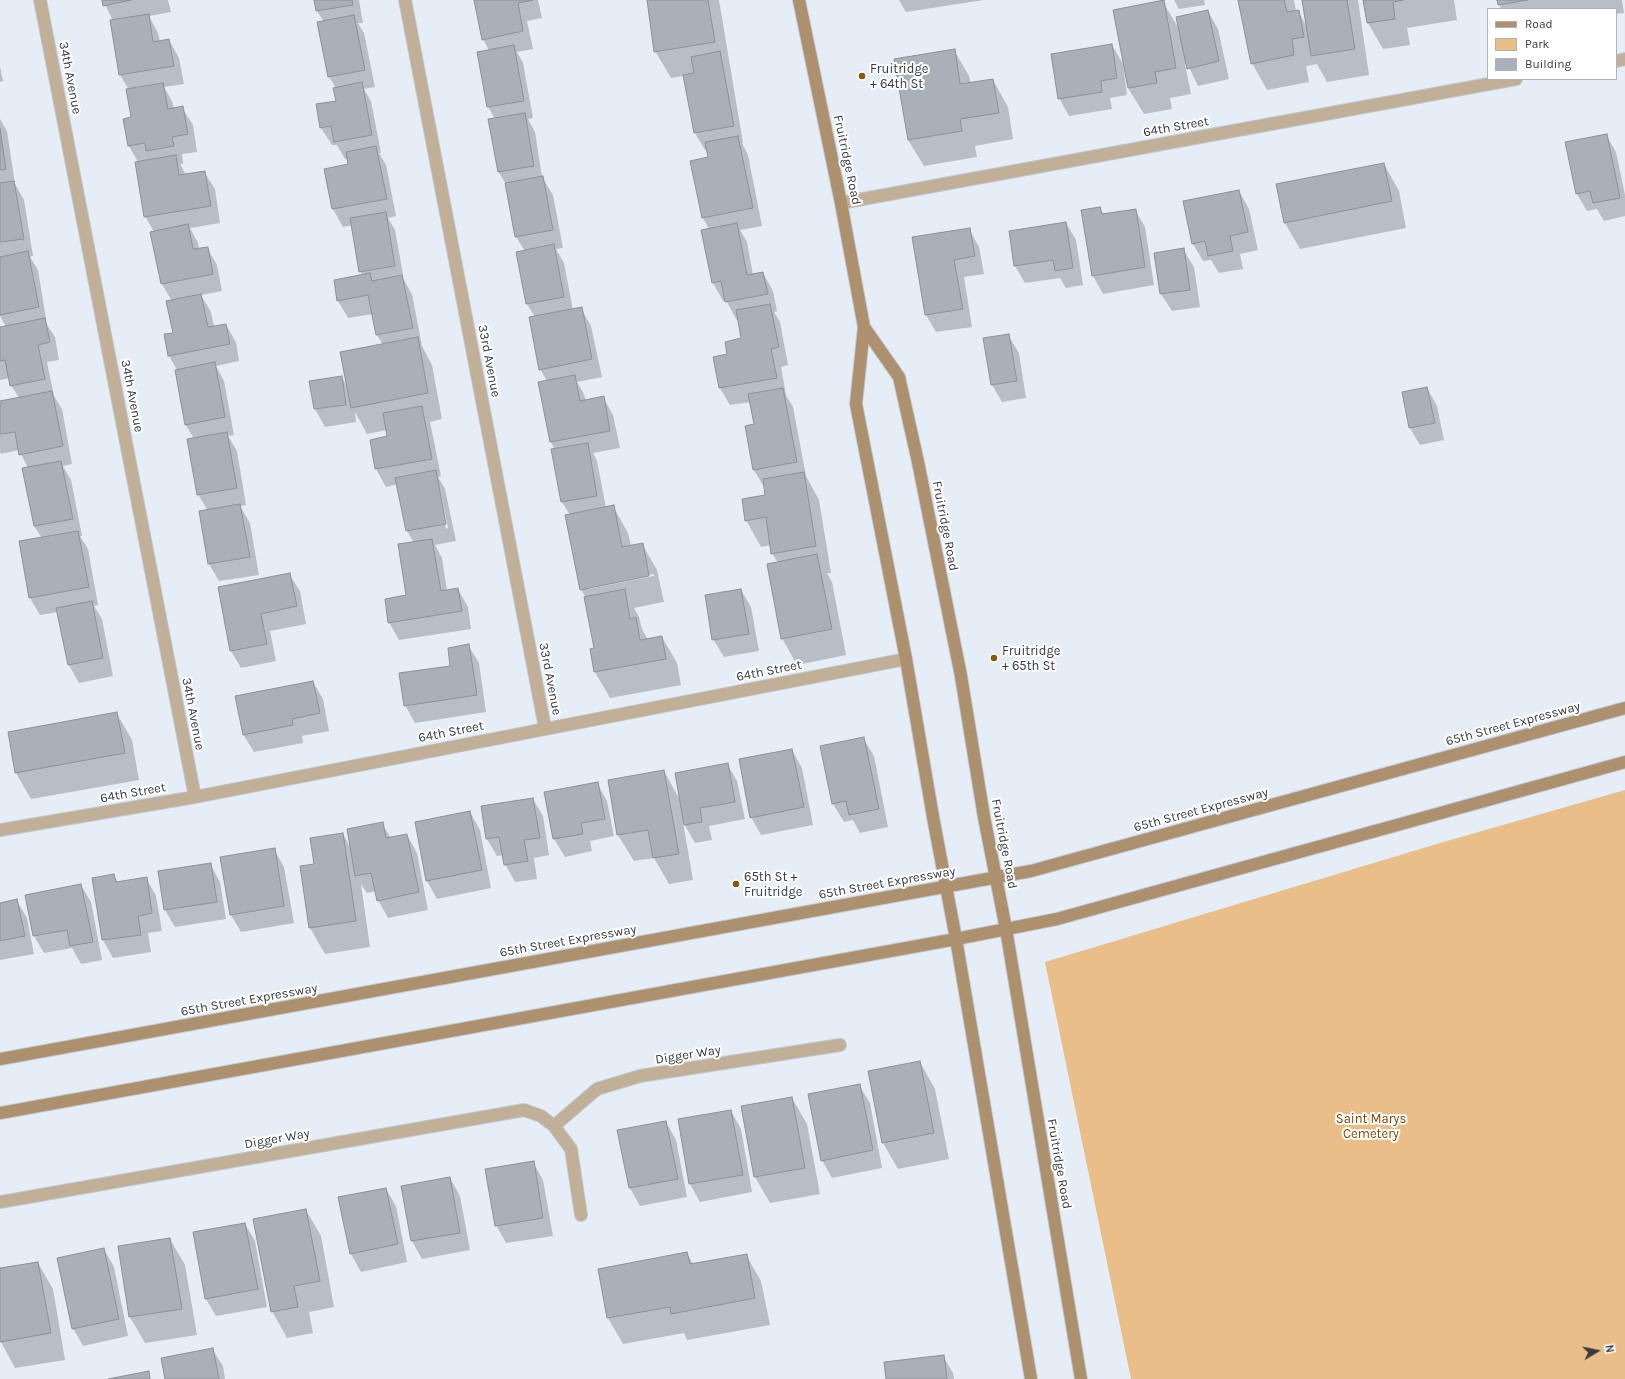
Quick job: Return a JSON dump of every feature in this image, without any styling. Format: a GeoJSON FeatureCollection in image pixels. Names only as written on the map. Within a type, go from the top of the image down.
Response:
{"type":"FeatureCollection","features":[{"type":"Feature","properties":{"kind":"main road","name":"Fruitridge Road"},"geometry":{"type":"LineString","coordinates":[[799,0],[841,203],[864,326],[856,404],[906,659],[947,886],[1031,1379]]}},
{"type":"Feature","properties":{"kind":"main road","name":"Fruitridge Road"},"geometry":{"type":"LineString","coordinates":[[864,326],[899,377],[918,462],[961,676],[1006,928],[1080,1379]]}},
{"type":"Feature","properties":{"kind":"main road","name":"65th Street Expressway"},"geometry":{"type":"LineString","coordinates":[[0,1059],[996,878],[1046,867],[1625,708]]}},
{"type":"Feature","properties":{"kind":"main road"},"geometry":{"type":"LineString","coordinates":[[0,1114],[956,939],[1057,919],[1625,762]]}},
{"type":"Feature","properties":{"kind":"street","name":"34th Avenue"},"geometry":{"type":"LineString","coordinates":[[40,0],[195,797]]}},
{"type":"Feature","properties":{"kind":"street","name":"33rd Avenue"},"geometry":{"type":"LineString","coordinates":[[405,0],[545,728]]}},
{"type":"Feature","properties":{"kind":"street","name":"64th Street"},"geometry":{"type":"LineString","coordinates":[[841,203],[1511,80]]}},
{"type":"Feature","properties":{"kind":"street","name":"64th Street"},"geometry":{"type":"LineString","coordinates":[[0,830],[195,797],[906,659]]}},
{"type":"Feature","properties":{"kind":"street","name":"Digger Way"},"geometry":{"type":"LineString","coordinates":[[554,1126],[597,1089],[640,1076],[840,1045]]}},
{"type":"Feature","properties":{"kind":"street","name":"Digger Way"},"geometry":{"type":"LineString","coordinates":[[0,1202],[524,1110],[541,1116],[554,1126],[571,1149],[581,1215]]}},
{"type":"Feature","properties":{"kind":"green space","name":"Saint Marys Cemetery"},"geometry":{"type":"Polygon","coordinates":[[[1625,790],[1625,1379],[1131,1379],[1045,962],[1440,843],[1625,790]]]}},
{"type":"Feature","properties":{"kind":"building"},"geometry":{"type":"Polygon","coordinates":[[[102,0],[131,0],[103,6],[102,0]]]}},
{"type":"Feature","properties":{"kind":"building"},"geometry":{"type":"Polygon","coordinates":[[[314,0],[352,0],[353,5],[316,11],[314,0]]]}},
{"type":"Feature","properties":{"kind":"building"},"geometry":{"type":"Polygon","coordinates":[[[474,0],[533,0],[518,3],[523,31],[482,40],[474,0]]]}},
{"type":"Feature","properties":{"kind":"building"},"geometry":{"type":"Polygon","coordinates":[[[647,0],[708,0],[715,42],[654,52],[647,0]]]}},
{"type":"Feature","properties":{"kind":"building"},"geometry":{"type":"Polygon","coordinates":[[[1164,0],[1176,68],[1155,72],[1157,83],[1128,88],[1113,10],[1164,0]]]}},
{"type":"Feature","properties":{"kind":"building"},"geometry":{"type":"Polygon","coordinates":[[[1238,0],[1284,0],[1287,12],[1299,10],[1304,37],[1292,39],[1294,55],[1251,64],[1238,0]]]}},
{"type":"Feature","properties":{"kind":"building"},"geometry":{"type":"Polygon","coordinates":[[[1302,0],[1347,0],[1355,49],[1311,56],[1302,0]]]}},
{"type":"Feature","properties":{"kind":"building"},"geometry":{"type":"Polygon","coordinates":[[[1363,0],[1403,0],[1393,2],[1395,19],[1367,23],[1363,0]]]}},
{"type":"Feature","properties":{"kind":"building"},"geometry":{"type":"Polygon","coordinates":[[[1497,0],[1528,0],[1498,5],[1497,0]]]}},
{"type":"Feature","properties":{"kind":"building"},"geometry":{"type":"Polygon","coordinates":[[[1208,10],[1219,61],[1187,69],[1176,17],[1208,10]]]}},
{"type":"Feature","properties":{"kind":"building"},"geometry":{"type":"Polygon","coordinates":[[[149,14],[153,42],[169,39],[174,66],[119,75],[110,20],[149,14]]]}},
{"type":"Feature","properties":{"kind":"building"},"geometry":{"type":"Polygon","coordinates":[[[354,15],[365,70],[328,77],[317,22],[354,15]]]}},
{"type":"Feature","properties":{"kind":"building"},"geometry":{"type":"Polygon","coordinates":[[[1112,44],[1117,78],[1101,81],[1102,92],[1058,99],[1051,54],[1112,44]]]}},
{"type":"Feature","properties":{"kind":"building"},"geometry":{"type":"Polygon","coordinates":[[[514,45],[524,101],[487,107],[477,52],[514,45]]]}},
{"type":"Feature","properties":{"kind":"building"},"geometry":{"type":"Polygon","coordinates":[[[955,49],[960,84],[993,79],[999,113],[960,119],[962,131],[908,140],[894,59],[955,49]]]}},
{"type":"Feature","properties":{"kind":"building"},"geometry":{"type":"Polygon","coordinates":[[[720,51],[734,126],[694,133],[683,75],[694,73],[691,57],[720,51]]]}},
{"type":"Feature","properties":{"kind":"building"},"geometry":{"type":"Polygon","coordinates":[[[362,82],[372,135],[334,142],[331,126],[320,128],[316,104],[336,101],[333,88],[362,82]]]}},
{"type":"Feature","properties":{"kind":"building"},"geometry":{"type":"Polygon","coordinates":[[[163,83],[168,109],[183,106],[188,134],[172,137],[174,146],[146,151],[145,143],[128,146],[123,119],[131,117],[126,89],[163,83]]]}},
{"type":"Feature","properties":{"kind":"building"},"geometry":{"type":"Polygon","coordinates":[[[525,113],[534,166],[498,172],[488,119],[525,113]]]}},
{"type":"Feature","properties":{"kind":"building"},"geometry":{"type":"Polygon","coordinates":[[[0,129],[6,169],[0,170],[0,129]]]}},
{"type":"Feature","properties":{"kind":"building"},"geometry":{"type":"Polygon","coordinates":[[[1607,134],[1620,198],[1593,203],[1590,191],[1576,194],[1565,142],[1607,134]]]}},
{"type":"Feature","properties":{"kind":"building"},"geometry":{"type":"Polygon","coordinates":[[[738,136],[753,208],[702,218],[690,161],[708,157],[705,142],[738,136]]]}},
{"type":"Feature","properties":{"kind":"building"},"geometry":{"type":"Polygon","coordinates":[[[376,146],[387,199],[332,209],[324,169],[348,164],[346,152],[376,146]]]}},
{"type":"Feature","properties":{"kind":"building"},"geometry":{"type":"Polygon","coordinates":[[[176,155],[179,175],[205,171],[211,206],[144,217],[135,162],[176,155]]]}},
{"type":"Feature","properties":{"kind":"building"},"geometry":{"type":"Polygon","coordinates":[[[1384,163],[1392,201],[1284,223],[1276,184],[1384,163]]]}},
{"type":"Feature","properties":{"kind":"building"},"geometry":{"type":"Polygon","coordinates":[[[543,176],[553,230],[515,237],[505,183],[543,176]]]}},
{"type":"Feature","properties":{"kind":"building"},"geometry":{"type":"Polygon","coordinates":[[[14,181],[24,239],[0,242],[0,183],[14,181]]]}},
{"type":"Feature","properties":{"kind":"building"},"geometry":{"type":"Polygon","coordinates":[[[1239,190],[1248,232],[1230,236],[1233,251],[1208,256],[1205,241],[1192,244],[1183,201],[1239,190]]]}},
{"type":"Feature","properties":{"kind":"building"},"geometry":{"type":"Polygon","coordinates":[[[1100,207],[1102,214],[1136,209],[1145,267],[1092,276],[1081,210],[1100,207]]]}},
{"type":"Feature","properties":{"kind":"building"},"geometry":{"type":"Polygon","coordinates":[[[386,212],[395,266],[359,272],[350,218],[386,212]]]}},
{"type":"Feature","properties":{"kind":"building"},"geometry":{"type":"Polygon","coordinates":[[[1066,222],[1073,268],[1055,271],[1053,260],[1014,266],[1009,231],[1066,222]]]}},
{"type":"Feature","properties":{"kind":"building"},"geometry":{"type":"Polygon","coordinates":[[[737,223],[747,275],[763,272],[768,294],[725,302],[721,281],[712,283],[701,230],[737,223]]]}},
{"type":"Feature","properties":{"kind":"building"},"geometry":{"type":"Polygon","coordinates":[[[188,224],[193,249],[208,247],[213,274],[161,284],[150,232],[188,224]]]}},
{"type":"Feature","properties":{"kind":"building"},"geometry":{"type":"Polygon","coordinates":[[[970,228],[975,256],[954,260],[963,309],[925,315],[912,237],[970,228]]]}},
{"type":"Feature","properties":{"kind":"building"},"geometry":{"type":"Polygon","coordinates":[[[554,244],[564,297],[526,304],[516,252],[554,244]]]}},
{"type":"Feature","properties":{"kind":"building"},"geometry":{"type":"Polygon","coordinates":[[[1184,248],[1190,290],[1160,294],[1154,253],[1184,248]]]}},
{"type":"Feature","properties":{"kind":"building"},"geometry":{"type":"Polygon","coordinates":[[[28,251],[39,307],[0,315],[0,257],[28,251]]]}},
{"type":"Feature","properties":{"kind":"building"},"geometry":{"type":"Polygon","coordinates":[[[370,273],[372,281],[402,275],[413,328],[376,335],[368,295],[337,301],[334,280],[370,273]]]}},
{"type":"Feature","properties":{"kind":"building"},"geometry":{"type":"Polygon","coordinates":[[[201,294],[208,327],[226,324],[230,344],[168,356],[164,334],[173,333],[166,301],[201,294]]]}},
{"type":"Feature","properties":{"kind":"building"},"geometry":{"type":"Polygon","coordinates":[[[770,304],[779,347],[771,349],[777,378],[719,388],[713,357],[727,354],[725,342],[741,338],[736,310],[770,304]]]}},
{"type":"Feature","properties":{"kind":"building"},"geometry":{"type":"Polygon","coordinates":[[[582,307],[592,359],[539,370],[529,317],[582,307]]]}},
{"type":"Feature","properties":{"kind":"building"},"geometry":{"type":"Polygon","coordinates":[[[45,318],[50,342],[38,345],[45,379],[10,386],[5,360],[0,361],[0,327],[45,318]]]}},
{"type":"Feature","properties":{"kind":"building"},"geometry":{"type":"Polygon","coordinates":[[[1009,334],[1017,381],[991,385],[983,338],[1009,334]]]}},
{"type":"Feature","properties":{"kind":"building"},"geometry":{"type":"Polygon","coordinates":[[[418,337],[428,393],[351,408],[340,352],[418,337]]]}},
{"type":"Feature","properties":{"kind":"building"},"geometry":{"type":"Polygon","coordinates":[[[215,362],[225,417],[185,425],[175,370],[215,362]]]}},
{"type":"Feature","properties":{"kind":"building"},"geometry":{"type":"Polygon","coordinates":[[[575,375],[580,401],[604,396],[610,431],[550,442],[538,382],[575,375]]]}},
{"type":"Feature","properties":{"kind":"building"},"geometry":{"type":"Polygon","coordinates":[[[342,376],[346,405],[314,409],[309,381],[342,376]]]}},
{"type":"Feature","properties":{"kind":"building"},"geometry":{"type":"Polygon","coordinates":[[[1427,387],[1435,423],[1409,428],[1402,392],[1427,387]]]}},
{"type":"Feature","properties":{"kind":"building"},"geometry":{"type":"Polygon","coordinates":[[[783,388],[797,462],[753,470],[745,426],[754,424],[748,394],[783,388]]]}},
{"type":"Feature","properties":{"kind":"building"},"geometry":{"type":"Polygon","coordinates":[[[52,391],[63,446],[19,455],[15,432],[0,434],[0,401],[52,391]]]}},
{"type":"Feature","properties":{"kind":"building"},"geometry":{"type":"Polygon","coordinates":[[[422,406],[432,459],[375,469],[370,440],[387,436],[383,413],[422,406]]]}},
{"type":"Feature","properties":{"kind":"building"},"geometry":{"type":"Polygon","coordinates":[[[227,432],[237,488],[197,495],[187,439],[227,432]]]}},
{"type":"Feature","properties":{"kind":"building"},"geometry":{"type":"Polygon","coordinates":[[[588,443],[597,496],[561,502],[551,449],[588,443]]]}},
{"type":"Feature","properties":{"kind":"building"},"geometry":{"type":"Polygon","coordinates":[[[61,461],[73,519],[34,526],[22,468],[61,461]]]}},
{"type":"Feature","properties":{"kind":"building"},"geometry":{"type":"Polygon","coordinates":[[[436,470],[446,524],[406,531],[395,478],[436,470]]]}},
{"type":"Feature","properties":{"kind":"building"},"geometry":{"type":"Polygon","coordinates":[[[804,472],[816,546],[771,554],[766,517],[745,521],[742,499],[765,495],[763,479],[804,472]]]}},
{"type":"Feature","properties":{"kind":"building"},"geometry":{"type":"Polygon","coordinates":[[[240,504],[250,557],[208,564],[199,511],[240,504]]]}},
{"type":"Feature","properties":{"kind":"building"},"geometry":{"type":"Polygon","coordinates":[[[614,505],[622,547],[643,543],[649,576],[580,590],[565,515],[614,505]]]}},
{"type":"Feature","properties":{"kind":"building"},"geometry":{"type":"Polygon","coordinates":[[[78,531],[89,587],[29,598],[19,541],[78,531]]]}},
{"type":"Feature","properties":{"kind":"building"},"geometry":{"type":"Polygon","coordinates":[[[432,539],[441,591],[458,588],[462,611],[388,623],[385,599],[406,595],[398,544],[432,539]]]}},
{"type":"Feature","properties":{"kind":"building"},"geometry":{"type":"Polygon","coordinates":[[[817,554],[832,629],[781,639],[767,564],[817,554]]]}},
{"type":"Feature","properties":{"kind":"building"},"geometry":{"type":"Polygon","coordinates":[[[290,573],[297,606],[261,614],[267,644],[230,651],[218,587],[290,573]]]}},
{"type":"Feature","properties":{"kind":"building"},"geometry":{"type":"Polygon","coordinates":[[[625,589],[630,619],[636,617],[640,640],[662,636],[666,659],[594,672],[590,649],[594,648],[584,597],[625,589]]]}},
{"type":"Feature","properties":{"kind":"building"},"geometry":{"type":"Polygon","coordinates":[[[741,589],[749,634],[712,640],[705,595],[741,589]]]}},
{"type":"Feature","properties":{"kind":"building"},"geometry":{"type":"Polygon","coordinates":[[[92,601],[103,658],[68,665],[56,608],[92,601]]]}},
{"type":"Feature","properties":{"kind":"building"},"geometry":{"type":"Polygon","coordinates":[[[469,644],[477,695],[404,706],[399,673],[450,666],[448,648],[469,644]]]}},
{"type":"Feature","properties":{"kind":"building"},"geometry":{"type":"Polygon","coordinates":[[[313,681],[320,713],[292,719],[293,725],[243,735],[235,696],[313,681]]]}},
{"type":"Feature","properties":{"kind":"building"},"geometry":{"type":"Polygon","coordinates":[[[117,712],[125,753],[15,773],[8,732],[117,712]]]}},
{"type":"Feature","properties":{"kind":"building"},"geometry":{"type":"Polygon","coordinates":[[[864,737],[879,809],[849,815],[846,801],[832,804],[820,746],[864,737]]]}},
{"type":"Feature","properties":{"kind":"building"},"geometry":{"type":"Polygon","coordinates":[[[792,749],[804,807],[750,818],[739,759],[792,749]]]}},
{"type":"Feature","properties":{"kind":"building"},"geometry":{"type":"Polygon","coordinates":[[[728,763],[735,802],[700,808],[702,822],[684,825],[675,773],[728,763]]]}},
{"type":"Feature","properties":{"kind":"building"},"geometry":{"type":"Polygon","coordinates":[[[664,770],[679,854],[653,858],[648,830],[617,835],[608,780],[664,770]]]}},
{"type":"Feature","properties":{"kind":"building"},"geometry":{"type":"Polygon","coordinates":[[[598,782],[605,819],[581,823],[583,834],[553,839],[544,792],[598,782]]]}},
{"type":"Feature","properties":{"kind":"building"},"geometry":{"type":"Polygon","coordinates":[[[533,798],[540,838],[524,840],[528,861],[504,865],[499,837],[486,839],[481,806],[533,798]]]}},
{"type":"Feature","properties":{"kind":"building"},"geometry":{"type":"Polygon","coordinates":[[[470,811],[482,870],[426,881],[415,822],[470,811]]]}},
{"type":"Feature","properties":{"kind":"building"},"geometry":{"type":"Polygon","coordinates":[[[383,822],[386,838],[407,834],[419,892],[377,901],[371,873],[355,876],[347,829],[383,822]]]}},
{"type":"Feature","properties":{"kind":"building"},"geometry":{"type":"Polygon","coordinates":[[[343,833],[356,921],[309,928],[300,866],[314,864],[310,838],[343,833]]]}},
{"type":"Feature","properties":{"kind":"building"},"geometry":{"type":"Polygon","coordinates":[[[275,848],[284,906],[230,915],[220,857],[275,848]]]}},
{"type":"Feature","properties":{"kind":"building"},"geometry":{"type":"Polygon","coordinates":[[[211,863],[217,902],[164,910],[158,871],[211,863]]]}},
{"type":"Feature","properties":{"kind":"building"},"geometry":{"type":"Polygon","coordinates":[[[114,874],[116,882],[147,877],[152,913],[138,916],[141,935],[102,940],[92,878],[114,874]]]}},
{"type":"Feature","properties":{"kind":"building"},"geometry":{"type":"Polygon","coordinates":[[[81,884],[93,942],[70,946],[67,930],[33,936],[25,895],[81,884]]]}},
{"type":"Feature","properties":{"kind":"building"},"geometry":{"type":"Polygon","coordinates":[[[17,899],[25,936],[0,941],[0,903],[17,899]]]}},
{"type":"Feature","properties":{"kind":"building"},"geometry":{"type":"Polygon","coordinates":[[[920,1061],[934,1133],[882,1143],[868,1071],[920,1061]]]}},
{"type":"Feature","properties":{"kind":"building"},"geometry":{"type":"Polygon","coordinates":[[[860,1084],[873,1150],[821,1161],[808,1094],[860,1084]]]}},
{"type":"Feature","properties":{"kind":"building"},"geometry":{"type":"Polygon","coordinates":[[[792,1097],[805,1168],[754,1177],[741,1106],[792,1097]]]}},
{"type":"Feature","properties":{"kind":"building"},"geometry":{"type":"Polygon","coordinates":[[[731,1110],[743,1175],[689,1184],[678,1119],[731,1110]]]}},
{"type":"Feature","properties":{"kind":"building"},"geometry":{"type":"Polygon","coordinates":[[[666,1121],[678,1179],[629,1188],[617,1130],[666,1121]]]}},
{"type":"Feature","properties":{"kind":"building"},"geometry":{"type":"Polygon","coordinates":[[[534,1161],[543,1218],[495,1226],[485,1169],[534,1161]]]}},
{"type":"Feature","properties":{"kind":"building"},"geometry":{"type":"Polygon","coordinates":[[[450,1177],[460,1233],[411,1241],[401,1186],[450,1177]]]}},
{"type":"Feature","properties":{"kind":"building"},"geometry":{"type":"Polygon","coordinates":[[[386,1188],[398,1244],[350,1254],[338,1197],[386,1188]]]}},
{"type":"Feature","properties":{"kind":"building"},"geometry":{"type":"Polygon","coordinates":[[[306,1209],[320,1281],[294,1286],[298,1307],[271,1312],[253,1219],[306,1209]]]}},
{"type":"Feature","properties":{"kind":"building"},"geometry":{"type":"Polygon","coordinates":[[[245,1223],[258,1289],[205,1299],[193,1232],[245,1223]]]}},
{"type":"Feature","properties":{"kind":"building"},"geometry":{"type":"Polygon","coordinates":[[[170,1238],[182,1309],[129,1317],[118,1246],[170,1238]]]}},
{"type":"Feature","properties":{"kind":"building"},"geometry":{"type":"Polygon","coordinates":[[[104,1248],[119,1319],[72,1329],[57,1258],[104,1248]]]}},
{"type":"Feature","properties":{"kind":"building"},"geometry":{"type":"Polygon","coordinates":[[[687,1252],[690,1264],[747,1254],[755,1298],[671,1314],[670,1307],[607,1318],[598,1269],[687,1252]]]}},
{"type":"Feature","properties":{"kind":"building"},"geometry":{"type":"Polygon","coordinates":[[[38,1262],[51,1333],[0,1342],[0,1268],[38,1262]]]}},
{"type":"Feature","properties":{"kind":"building"},"geometry":{"type":"Polygon","coordinates":[[[213,1348],[219,1379],[165,1379],[161,1358],[213,1348]]]}},
{"type":"Feature","properties":{"kind":"building"},"geometry":{"type":"Polygon","coordinates":[[[944,1355],[947,1379],[886,1379],[884,1362],[944,1355]]]}},
{"type":"Feature","properties":{"kind":"building"},"geometry":{"type":"Polygon","coordinates":[[[149,1371],[150,1379],[108,1379],[149,1371]]]}},
{"type":"Feature","properties":{"kind":"place","name":"Fruitridge + 64th St"},"geometry":{"type":"Point","coordinates":[862,76]}},
{"type":"Feature","properties":{"kind":"place","name":"Fruitridge + 65th St"},"geometry":{"type":"Point","coordinates":[994,658]}},
{"type":"Feature","properties":{"kind":"place","name":"65th St + Fruitridge"},"geometry":{"type":"Point","coordinates":[736,884]}}]}
